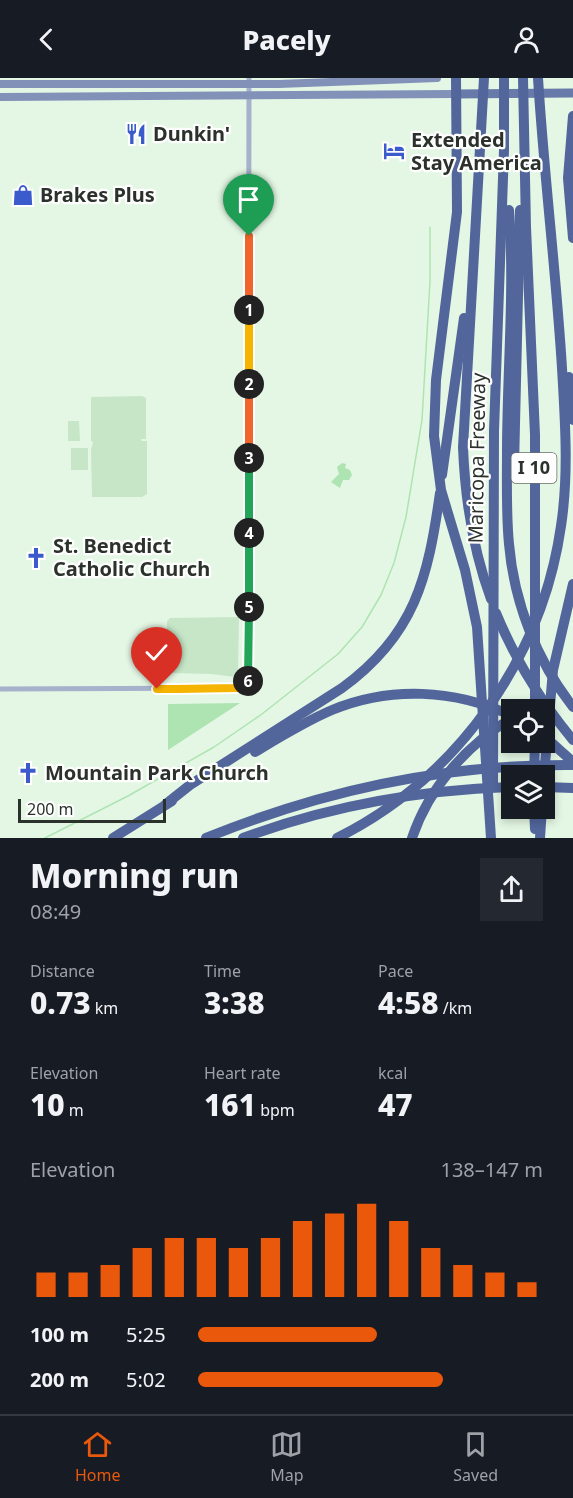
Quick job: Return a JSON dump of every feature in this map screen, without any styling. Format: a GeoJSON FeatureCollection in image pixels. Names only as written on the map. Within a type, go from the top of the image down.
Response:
{"type":"FeatureCollection","features":[{"type":"Feature","properties":{"kind":"highway"},"geometry":{"type":"LineString","coordinates":[[456,78],[457,212],[436,380],[434,436],[441,490],[465,570],[474,613],[488,729],[493,838]]}},
{"type":"Feature","properties":{"kind":"highway"},"geometry":{"type":"LineString","coordinates":[[484,78],[463,447],[467,501],[477,552],[492,603],[514,653],[544,701],[573,740]]}},
{"type":"Feature","properties":{"kind":"highway","name":"Maricopa Freeway"},"geometry":{"type":"LineString","coordinates":[[488,729],[504,78]]}},
{"type":"Feature","properties":{"kind":"highway","name":"I 10"},"geometry":{"type":"LineString","coordinates":[[523,78],[524,166],[535,435],[535,699]]}},
{"type":"Feature","properties":{"kind":"highway"},"geometry":{"type":"LineString","coordinates":[[337,838],[377,815],[429,774],[475,726],[514,666],[529,637],[544,598],[560,537],[565,482],[563,404],[554,261],[538,78]]}},
{"type":"Feature","properties":{"kind":"highway"},"geometry":{"type":"LineString","coordinates":[[573,116],[568,188],[573,238]]}},
{"type":"Feature","properties":{"kind":"highway"},"geometry":{"type":"LineString","coordinates":[[504,150],[510,219],[509,545],[516,585],[533,640],[555,682],[573,708]]}},
{"type":"Feature","properties":{"kind":"highway"},"geometry":{"type":"LineString","coordinates":[[524,166],[518,227],[514,540],[526,602],[537,634],[557,674],[573,698]]}},
{"type":"Feature","properties":{"kind":"highway"},"geometry":{"type":"LineString","coordinates":[[166,804],[190,785],[342,688],[375,659],[398,632],[415,601],[427,567],[435,526],[472,258]]}},
{"type":"Feature","properties":{"kind":"highway"},"geometry":{"type":"LineString","coordinates":[[554,261],[561,296],[573,420]]}},
{"type":"Feature","properties":{"kind":"highway"},"geometry":{"type":"LineString","coordinates":[[550,699],[555,658],[573,584]]}},
{"type":"Feature","properties":{"kind":"highway"},"geometry":{"type":"LineString","coordinates":[[113,838],[166,804],[295,729],[342,706],[405,693],[456,697],[501,712]]}},
{"type":"Feature","properties":{"kind":"highway"},"geometry":{"type":"LineString","coordinates":[[555,700],[573,693]]}},
{"type":"Feature","properties":{"kind":"highway"},"geometry":{"type":"LineString","coordinates":[[413,835],[432,796],[453,767],[478,742],[501,725]]}},
{"type":"Feature","properties":{"kind":"highway"},"geometry":{"type":"LineString","coordinates":[[555,748],[573,764]]}},
{"type":"Feature","properties":{"kind":"highway"},"geometry":{"type":"LineString","coordinates":[[206,838],[284,809],[354,789],[422,776],[521,766],[573,764]]}},
{"type":"Feature","properties":{"kind":"highway"},"geometry":{"type":"LineString","coordinates":[[555,787],[573,788]]}},
{"type":"Feature","properties":{"kind":"highway"},"geometry":{"type":"LineString","coordinates":[[243,838],[297,820],[367,803],[439,792],[501,788]]}},
{"type":"Feature","properties":{"kind":"highway"},"geometry":{"type":"LineString","coordinates":[[534,819],[535,838]]}},
{"type":"Feature","properties":{"kind":"highway"},"geometry":{"type":"LineString","coordinates":[[540,838],[541,819]]}},
{"type":"Feature","properties":{"kind":"main road"},"geometry":{"type":"LineString","coordinates":[[0,84],[436,78]]}},
{"type":"Feature","properties":{"kind":"main road"},"geometry":{"type":"LineString","coordinates":[[0,97],[573,93]]}},
{"type":"Feature","properties":{"kind":"street"},"geometry":{"type":"LineString","coordinates":[[0,689],[236,688],[246,685],[249,676],[249,81]]}},
{"type":"Feature","properties":{"kind":"shaded area"},"geometry":{"type":"Polygon","coordinates":[[[142,396],[146,398],[146,439],[141,439],[147,441],[147,494],[142,497],[92,497],[91,397],[142,396]]]}},
{"type":"Feature","properties":{"kind":"shaded area"},"geometry":{"type":"Polygon","coordinates":[[[68,421],[79,421],[80,441],[68,441],[68,421]]]}},
{"type":"Feature","properties":{"kind":"shaded area"},"geometry":{"type":"Polygon","coordinates":[[[71,448],[88,448],[88,470],[71,470],[71,448]]]}},
{"type":"Feature","properties":{"kind":"shaded area"},"geometry":{"type":"Polygon","coordinates":[[[342,463],[346,464],[345,468],[350,470],[352,475],[349,480],[343,480],[340,488],[331,482],[339,474],[337,467],[342,463]]]}},
{"type":"Feature","properties":{"kind":"shaded area"},"geometry":{"type":"Polygon","coordinates":[[[239,617],[238,674],[235,677],[172,673],[168,670],[167,621],[170,618],[239,617]]]}},
{"type":"Feature","properties":{"kind":"shaded area"},"geometry":{"type":"Polygon","coordinates":[[[240,703],[168,750],[168,704],[240,703]]]}},
{"type":"Feature","properties":{"kind":"waterway"},"geometry":{"type":"LineString","coordinates":[[45,838],[128,796],[214,747],[262,714],[338,654],[362,627],[381,595],[394,563],[406,517],[422,420],[430,281],[430,227]]}},
{"type":"Feature","properties":{"kind":"place","name":"Dunkin'"},"geometry":{"type":"Point","coordinates":[136,134]}},
{"type":"Feature","properties":{"kind":"place","name":"Extended Stay America"},"geometry":{"type":"Point","coordinates":[394,151]}},
{"type":"Feature","properties":{"kind":"place","name":"Brakes Plus"},"geometry":{"type":"Point","coordinates":[23,195]}},
{"type":"Feature","properties":{"kind":"place","name":"St. Benedict Catholic Church"},"geometry":{"type":"Point","coordinates":[36,558]}},
{"type":"Feature","properties":{"kind":"place","name":"Mountain Park Church"},"geometry":{"type":"Point","coordinates":[28,773]}},
{"type":"Feature","properties":{"kind":"route"},"geometry":{"type":"LineString","coordinates":[[157,689],[236,688],[246,685],[248,681],[249,236]]}}]}
